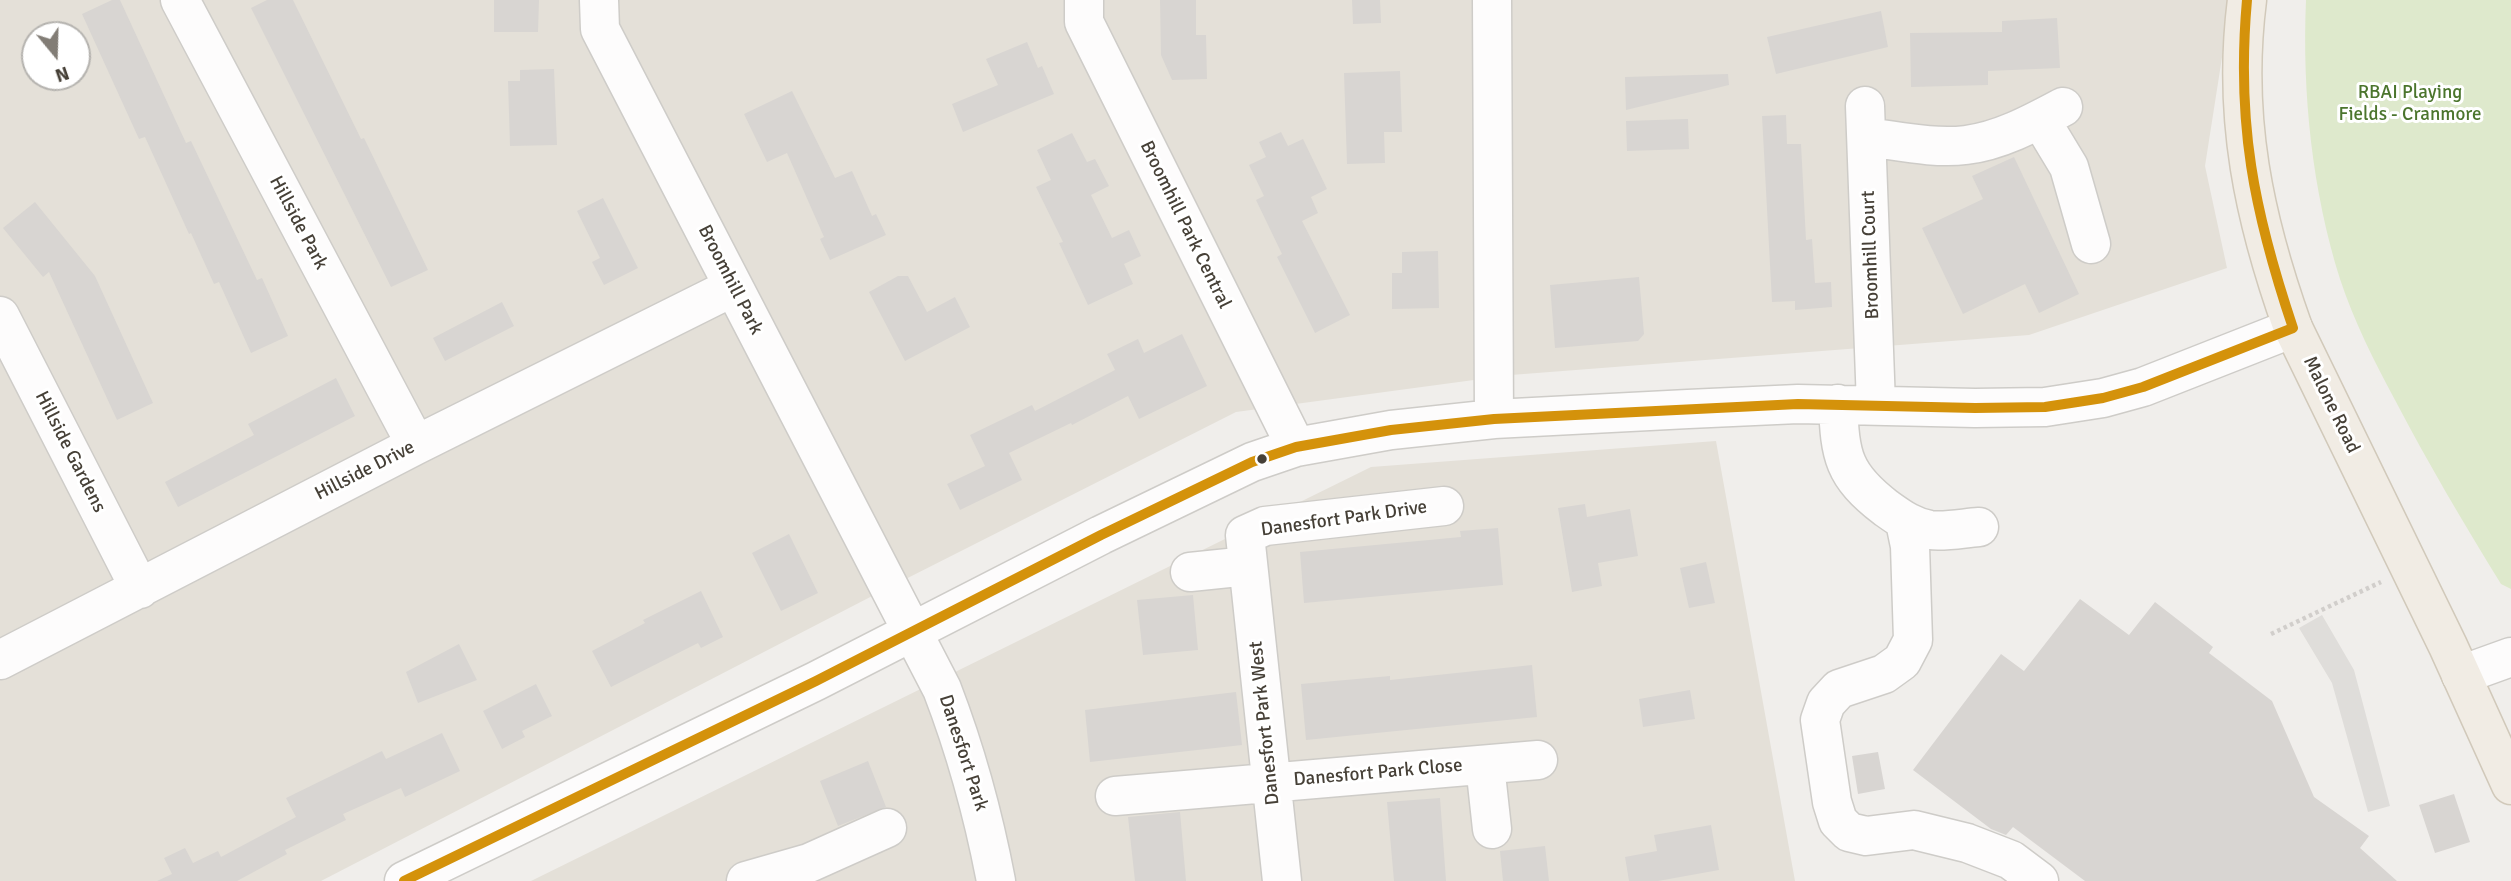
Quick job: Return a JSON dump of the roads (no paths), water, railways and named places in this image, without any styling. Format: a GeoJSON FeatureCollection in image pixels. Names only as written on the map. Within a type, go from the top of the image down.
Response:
{"type":"FeatureCollection","features":[{"type":"Feature","properties":{"kind":"main road","name":"Malone Road"},"geometry":{"type":"LineString","coordinates":[[2247,0],[2242,76],[2247,163],[2267,254],[2293,328],[2461,675],[2511,785]]}},
{"type":"Feature","properties":{"kind":"street","name":"Hillside Park"},"geometry":{"type":"LineString","coordinates":[[180,0],[416,445]]}},
{"type":"Feature","properties":{"kind":"street","name":"Broomhill Park"},"geometry":{"type":"LineString","coordinates":[[599,0],[600,29],[913,631]]}},
{"type":"Feature","properties":{"kind":"street","name":"Broomhill Park Central"},"geometry":{"type":"LineString","coordinates":[[1084,0],[1084,22],[1296,447]]}},
{"type":"Feature","properties":{"kind":"street"},"geometry":{"type":"LineString","coordinates":[[1492,0],[1494,419]]}},
{"type":"Feature","properties":{"kind":"street","name":"Broomhill Court"},"geometry":{"type":"LineString","coordinates":[[1876,405],[1866,121],[1938,145],[1964,145],[1986,141],[2053,123],[2091,244]]}},
{"type":"Feature","properties":{"kind":"street","name":"Hillside Drive"},"geometry":{"type":"LineString","coordinates":[[0,660],[416,445],[733,286]]}},
{"type":"Feature","properties":{"kind":"street","name":"Hillside Gardens"},"geometry":{"type":"LineString","coordinates":[[0,316],[140,589]]}},
{"type":"Feature","properties":{"kind":"street"},"geometry":{"type":"LineString","coordinates":[[404,881],[816,681],[1252,462],[1296,447],[1391,430],[1494,419],[1784,404],[2045,408],[2103,398],[2178,375],[2293,328]]}},
{"type":"Feature","properties":{"kind":"street"},"geometry":{"type":"LineString","coordinates":[[1838,404],[1841,448],[1848,468],[1863,490],[1905,522],[1931,530],[1979,527]]}},
{"type":"Feature","properties":{"kind":"street","name":"Danesfort Park Drive"},"geometry":{"type":"LineString","coordinates":[[1246,550],[1265,526],[1444,506]]}},
{"type":"Feature","properties":{"kind":"street"},"geometry":{"type":"LineString","coordinates":[[1905,522],[1910,546],[1913,640],[1902,661],[1884,674],[1839,689],[1826,703],[1819,720],[1832,803],[1838,821],[1849,832],[1866,836],[1914,830],[1967,843],[2011,860],[2039,881]]}},
{"type":"Feature","properties":{"kind":"street"},"geometry":{"type":"LineString","coordinates":[[1190,572],[1246,550]]}},
{"type":"Feature","properties":{"kind":"street","name":"Danesfort Park West"},"geometry":{"type":"LineString","coordinates":[[1246,550],[1282,881]]}},
{"type":"Feature","properties":{"kind":"street","name":"Danesfort Park"},"geometry":{"type":"LineString","coordinates":[[913,631],[942,689],[965,749],[985,820],[996,881]]}},
{"type":"Feature","properties":{"kind":"street"},"geometry":{"type":"LineString","coordinates":[[2461,675],[2511,657]]}},
{"type":"Feature","properties":{"kind":"street","name":"Danesfort Park Close"},"geometry":{"type":"LineString","coordinates":[[1115,796],[1538,760]]}},
{"type":"Feature","properties":{"kind":"street","name":"Danesfort Park Close"},"geometry":{"type":"LineString","coordinates":[[1485,765],[1492,829]]}},
{"type":"Feature","properties":{"kind":"street"},"geometry":{"type":"LineString","coordinates":[[747,881],[809,863],[887,828]]}},
{"type":"Feature","properties":{"kind":"park label","name":"RBAI Playing Fields - Cranmore"},"geometry":{"type":"Point","coordinates":[2410,104]}}]}
